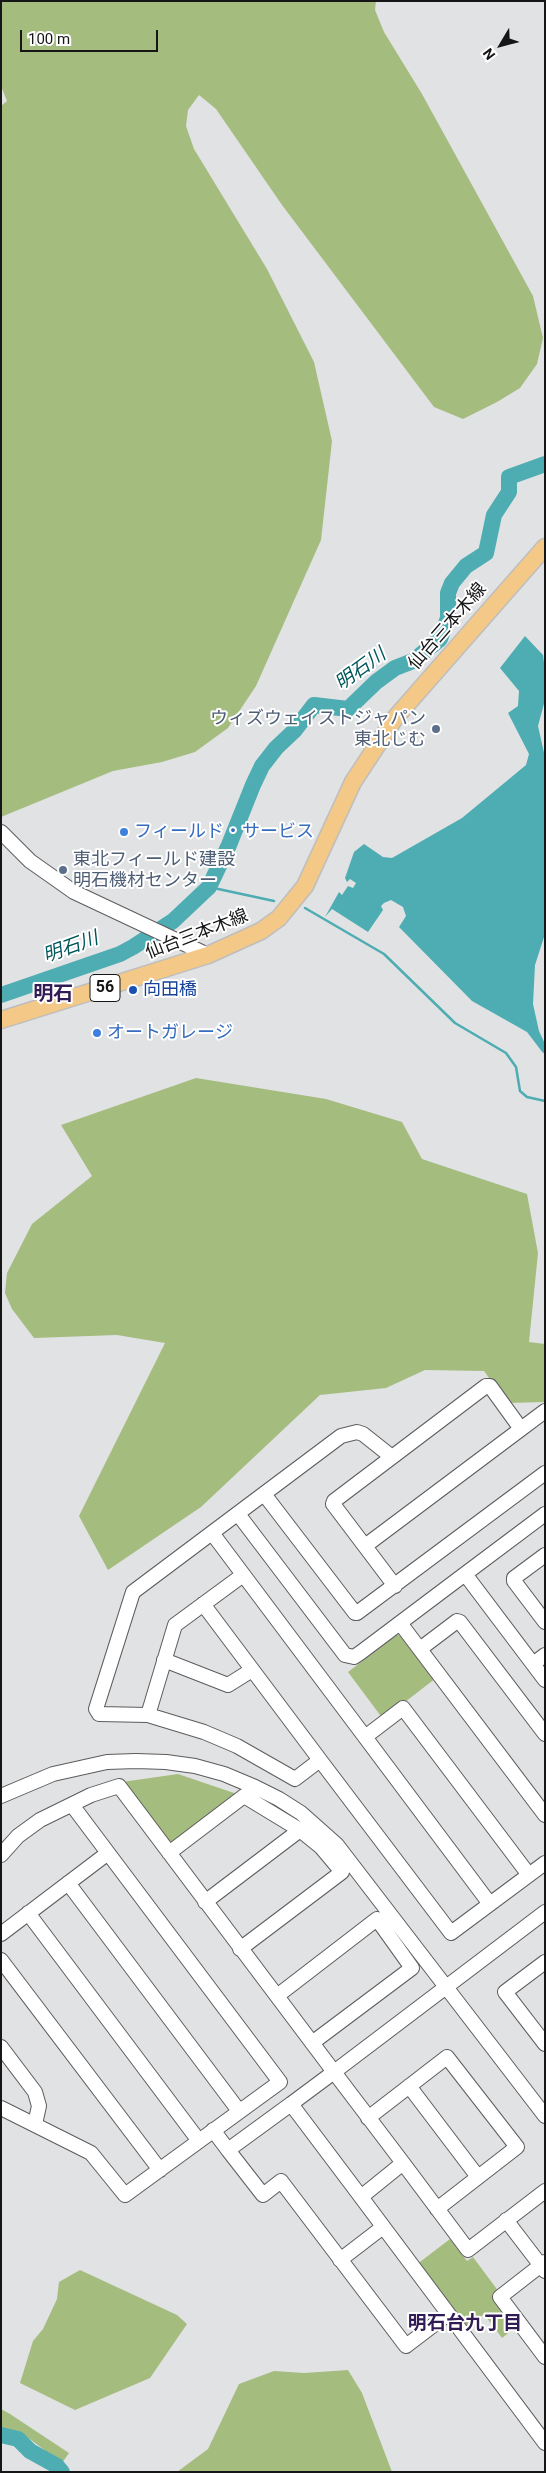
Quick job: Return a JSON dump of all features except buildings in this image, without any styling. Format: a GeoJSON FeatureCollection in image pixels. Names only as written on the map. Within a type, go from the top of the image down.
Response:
{"type":"FeatureCollection","features":[{"type":"Feature","properties":{"kind":"main road","name":"仙台三本木線"},"geometry":{"type":"LineString","coordinates":[[1,1020],[208,955],[261,931],[288,909],[305,886],[353,782],[395,718],[545,547]]}},
{"type":"Feature","properties":{"kind":"street"},"geometry":{"type":"LineString","coordinates":[[1,832],[30,861],[74,892],[172,936],[208,955]]}},
{"type":"Feature","properties":{"kind":"street"},"geometry":{"type":"LineString","coordinates":[[395,1586],[334,1504],[334,1501],[486,1386],[490,1386],[521,1428]]}},
{"type":"Feature","properties":{"kind":"street"},"geometry":{"type":"LineString","coordinates":[[365,1546],[545,1411]]}},
{"type":"Feature","properties":{"kind":"street"},"geometry":{"type":"LineString","coordinates":[[320,1760],[295,1779],[215,1736],[148,1714],[99,1714],[96,1709],[131,1596],[335,1440],[347,1434],[364,1434],[392,1457]]}},
{"type":"Feature","properties":{"kind":"street"},"geometry":{"type":"LineString","coordinates":[[264,1494],[355,1613],[358,1613],[545,1473]]}},
{"type":"Feature","properties":{"kind":"street"},"geometry":{"type":"LineString","coordinates":[[238,1514],[345,1656],[354,1657],[545,1514]]}},
{"type":"Feature","properties":{"kind":"street"},"geometry":{"type":"LineString","coordinates":[[212,1533],[490,1904]]}},
{"type":"Feature","properties":{"kind":"street"},"geometry":{"type":"LineString","coordinates":[[545,1555],[514,1578],[514,1581],[545,1622]]}},
{"type":"Feature","properties":{"kind":"street"},"geometry":{"type":"LineString","coordinates":[[465,1574],[545,1680]]}},
{"type":"Feature","properties":{"kind":"street"},"geometry":{"type":"LineString","coordinates":[[148,1714],[175,1625],[243,1575]]}},
{"type":"Feature","properties":{"kind":"street"},"geometry":{"type":"LineString","coordinates":[[203,1604],[451,1933],[545,1863]]}},
{"type":"Feature","properties":{"kind":"street"},"geometry":{"type":"LineString","coordinates":[[420,1649],[457,1621],[460,1622],[545,1734]]}},
{"type":"Feature","properties":{"kind":"street"},"geometry":{"type":"LineString","coordinates":[[400,1623],[545,1815]]}},
{"type":"Feature","properties":{"kind":"street"},"geometry":{"type":"LineString","coordinates":[[533,1664],[545,1655]]}},
{"type":"Feature","properties":{"kind":"street"},"geometry":{"type":"LineString","coordinates":[[164,1660],[228,1685],[252,1670]]}},
{"type":"Feature","properties":{"kind":"street"},"geometry":{"type":"LineString","coordinates":[[365,1737],[403,1708],[529,1875]]}},
{"type":"Feature","properties":{"kind":"street"},"geometry":{"type":"LineString","coordinates":[[1,1796],[25,1784],[62,1771],[107,1762],[166,1762],[195,1766],[224,1774],[255,1787],[301,1814],[337,1845],[545,2116]]}},
{"type":"Feature","properties":{"kind":"street"},"geometry":{"type":"LineString","coordinates":[[1,1855],[18,1836],[40,1820],[91,1795],[119,1786],[468,2250],[545,2191]]}},
{"type":"Feature","properties":{"kind":"street"},"geometry":{"type":"LineString","coordinates":[[169,1853],[244,1796],[300,1830],[321,1847],[342,1872],[240,1948]]}},
{"type":"Feature","properties":{"kind":"street"},"geometry":{"type":"LineString","coordinates":[[1,2108],[92,2153],[125,2195],[280,2082],[72,1805]]}},
{"type":"Feature","properties":{"kind":"street"},"geometry":{"type":"LineString","coordinates":[[205,1902],[300,1830]]}},
{"type":"Feature","properties":{"kind":"street"},"geometry":{"type":"LineString","coordinates":[[1,1934],[108,1853]]}},
{"type":"Feature","properties":{"kind":"street"},"geometry":{"type":"LineString","coordinates":[[68,1883],[239,2111]]}},
{"type":"Feature","properties":{"kind":"street"},"geometry":{"type":"LineString","coordinates":[[228,2150],[545,1912]]}},
{"type":"Feature","properties":{"kind":"street"},"geometry":{"type":"LineString","coordinates":[[28,1913],[199,2141]]}},
{"type":"Feature","properties":{"kind":"street"},"geometry":{"type":"LineString","coordinates":[[276,1996],[377,1920],[412,1968],[312,2043]]}},
{"type":"Feature","properties":{"kind":"street"},"geometry":{"type":"LineString","coordinates":[[1,1960],[160,2170]]}},
{"type":"Feature","properties":{"kind":"street"},"geometry":{"type":"LineString","coordinates":[[545,1962],[506,1992],[540,2027],[545,2044]]}},
{"type":"Feature","properties":{"kind":"street"},"geometry":{"type":"LineString","coordinates":[[1,2047],[35,2092],[39,2106],[35,2124]]}},
{"type":"Feature","properties":{"kind":"street"},"geometry":{"type":"LineString","coordinates":[[368,2118],[447,2056],[517,2147],[437,2209]]}},
{"type":"Feature","properties":{"kind":"street"},"geometry":{"type":"LineString","coordinates":[[409,2086],[478,2177]]}},
{"type":"Feature","properties":{"kind":"street"},"geometry":{"type":"LineString","coordinates":[[291,2104],[545,2443]]}},
{"type":"Feature","properties":{"kind":"street"},"geometry":{"type":"LineString","coordinates":[[214,2130],[263,2195],[281,2181],[406,2346],[448,2314]]}},
{"type":"Feature","properties":{"kind":"street"},"geometry":{"type":"LineString","coordinates":[[361,2197],[403,2163]]}},
{"type":"Feature","properties":{"kind":"street"},"geometry":{"type":"LineString","coordinates":[[506,2220],[543,2266],[500,2297],[545,2357]]}},
{"type":"Feature","properties":{"kind":"street"},"geometry":{"type":"LineString","coordinates":[[340,2260],[383,2227]]}},
{"type":"Feature","properties":{"kind":"green space"},"geometry":{"type":"Polygon","coordinates":[[[1,1],[376,1],[375,10],[384,32],[422,94],[533,296],[543,338],[537,364],[520,388],[463,419],[434,407],[282,205],[216,109],[199,95],[188,110],[186,126],[194,149],[267,269],[314,362],[332,441],[321,540],[256,686],[228,728],[195,752],[162,762],[113,771],[1,817],[1,106],[7,101],[1,86],[1,1]]]}},
{"type":"Feature","properties":{"kind":"green space"},"geometry":{"type":"Polygon","coordinates":[[[196,1078],[326,1099],[402,1122],[422,1159],[527,1194],[538,1253],[529,1342],[545,1344],[545,1402],[507,1403],[484,1371],[425,1370],[386,1388],[320,1395],[201,1507],[108,1570],[79,1516],[165,1343],[117,1335],[34,1338],[12,1309],[5,1293],[7,1273],[32,1224],[92,1176],[61,1125],[196,1078]]]}},
{"type":"Feature","properties":{"kind":"green space"},"geometry":{"type":"Polygon","coordinates":[[[397,1635],[404,1636],[436,1678],[383,1719],[348,1672],[397,1635]]]}},
{"type":"Feature","properties":{"kind":"green space"},"geometry":{"type":"Polygon","coordinates":[[[178,1774],[237,1794],[175,1845],[167,1843],[122,1782],[178,1774]]]}},
{"type":"Feature","properties":{"kind":"green space"},"geometry":{"type":"Polygon","coordinates":[[[450,2239],[467,2261],[473,2257],[499,2292],[493,2296],[516,2327],[502,2338],[484,2314],[465,2329],[416,2265],[450,2239]]]}},
{"type":"Feature","properties":{"kind":"green space"},"geometry":{"type":"Polygon","coordinates":[[[80,2270],[177,2315],[187,2324],[150,2378],[75,2410],[20,2383],[33,2341],[43,2329],[57,2299],[59,2282],[80,2270]]]}},
{"type":"Feature","properties":{"kind":"green space"},"geometry":{"type":"Polygon","coordinates":[[[348,2370],[362,2393],[392,2472],[177,2472],[208,2449],[239,2384],[274,2371],[304,2373],[348,2370]]]}},
{"type":"Feature","properties":{"kind":"green space"},"geometry":{"type":"Polygon","coordinates":[[[1,2409],[69,2453],[62,2463],[27,2437],[1,2428],[1,2409]]]}},
{"type":"Feature","properties":{"kind":"water"},"geometry":{"type":"Polygon","coordinates":[[[525,636],[543,655],[545,670],[545,700],[538,726],[545,757],[545,934],[535,965],[533,1004],[539,1031],[545,1044],[545,1052],[543,1053],[527,1032],[472,1001],[399,927],[406,916],[403,907],[391,900],[384,903],[381,906],[383,910],[368,932],[332,909],[325,917],[339,892],[342,895],[348,886],[353,888],[356,883],[350,879],[347,882],[345,878],[354,852],[364,844],[383,857],[392,858],[462,818],[526,765],[529,754],[508,713],[518,706],[519,691],[500,668],[525,636]]]}},
{"type":"Feature","properties":{"kind":"waterway","name":"明石川"},"geometry":{"type":"LineString","coordinates":[[1,995],[120,954],[173,921],[209,887],[262,766],[276,748],[294,731],[314,705],[348,709],[376,682],[395,668],[413,661],[440,639],[448,618],[448,593],[452,583],[466,566],[486,553],[494,515],[509,492],[509,477],[545,464]]}},
{"type":"Feature","properties":{"kind":"waterway"},"geometry":{"type":"LineString","coordinates":[[209,887],[274,901]]}},
{"type":"Feature","properties":{"kind":"waterway"},"geometry":{"type":"LineString","coordinates":[[305,908],[384,954],[455,1023],[506,1053],[516,1067],[520,1091],[527,1097],[545,1101]]}},
{"type":"Feature","properties":{"kind":"waterway"},"geometry":{"type":"LineString","coordinates":[[1,2435],[18,2439],[30,2451],[57,2466],[62,2472]]}},
{"type":"Feature","properties":{"kind":"place","name":"ウィズウェイストジャパン 東北じむ"},"geometry":{"type":"Point","coordinates":[436,729]}},
{"type":"Feature","properties":{"kind":"place","name":"フィールド・サービス"},"geometry":{"type":"Point","coordinates":[124,832]}},
{"type":"Feature","properties":{"kind":"place","name":"東北フィールド建設 明石機材センター"},"geometry":{"type":"Point","coordinates":[63,870]}},
{"type":"Feature","properties":{"kind":"place","name":"向田橋"},"geometry":{"type":"Point","coordinates":[133,990]}},
{"type":"Feature","properties":{"kind":"place","name":"オートガレージ"},"geometry":{"type":"Point","coordinates":[97,1033]}},
{"type":"Feature","properties":{"kind":"district","name":"明石"},"geometry":{"type":"Point","coordinates":[53,995]}},
{"type":"Feature","properties":{"kind":"district","name":"明石台九丁目"},"geometry":{"type":"Point","coordinates":[465,2324]}}]}
